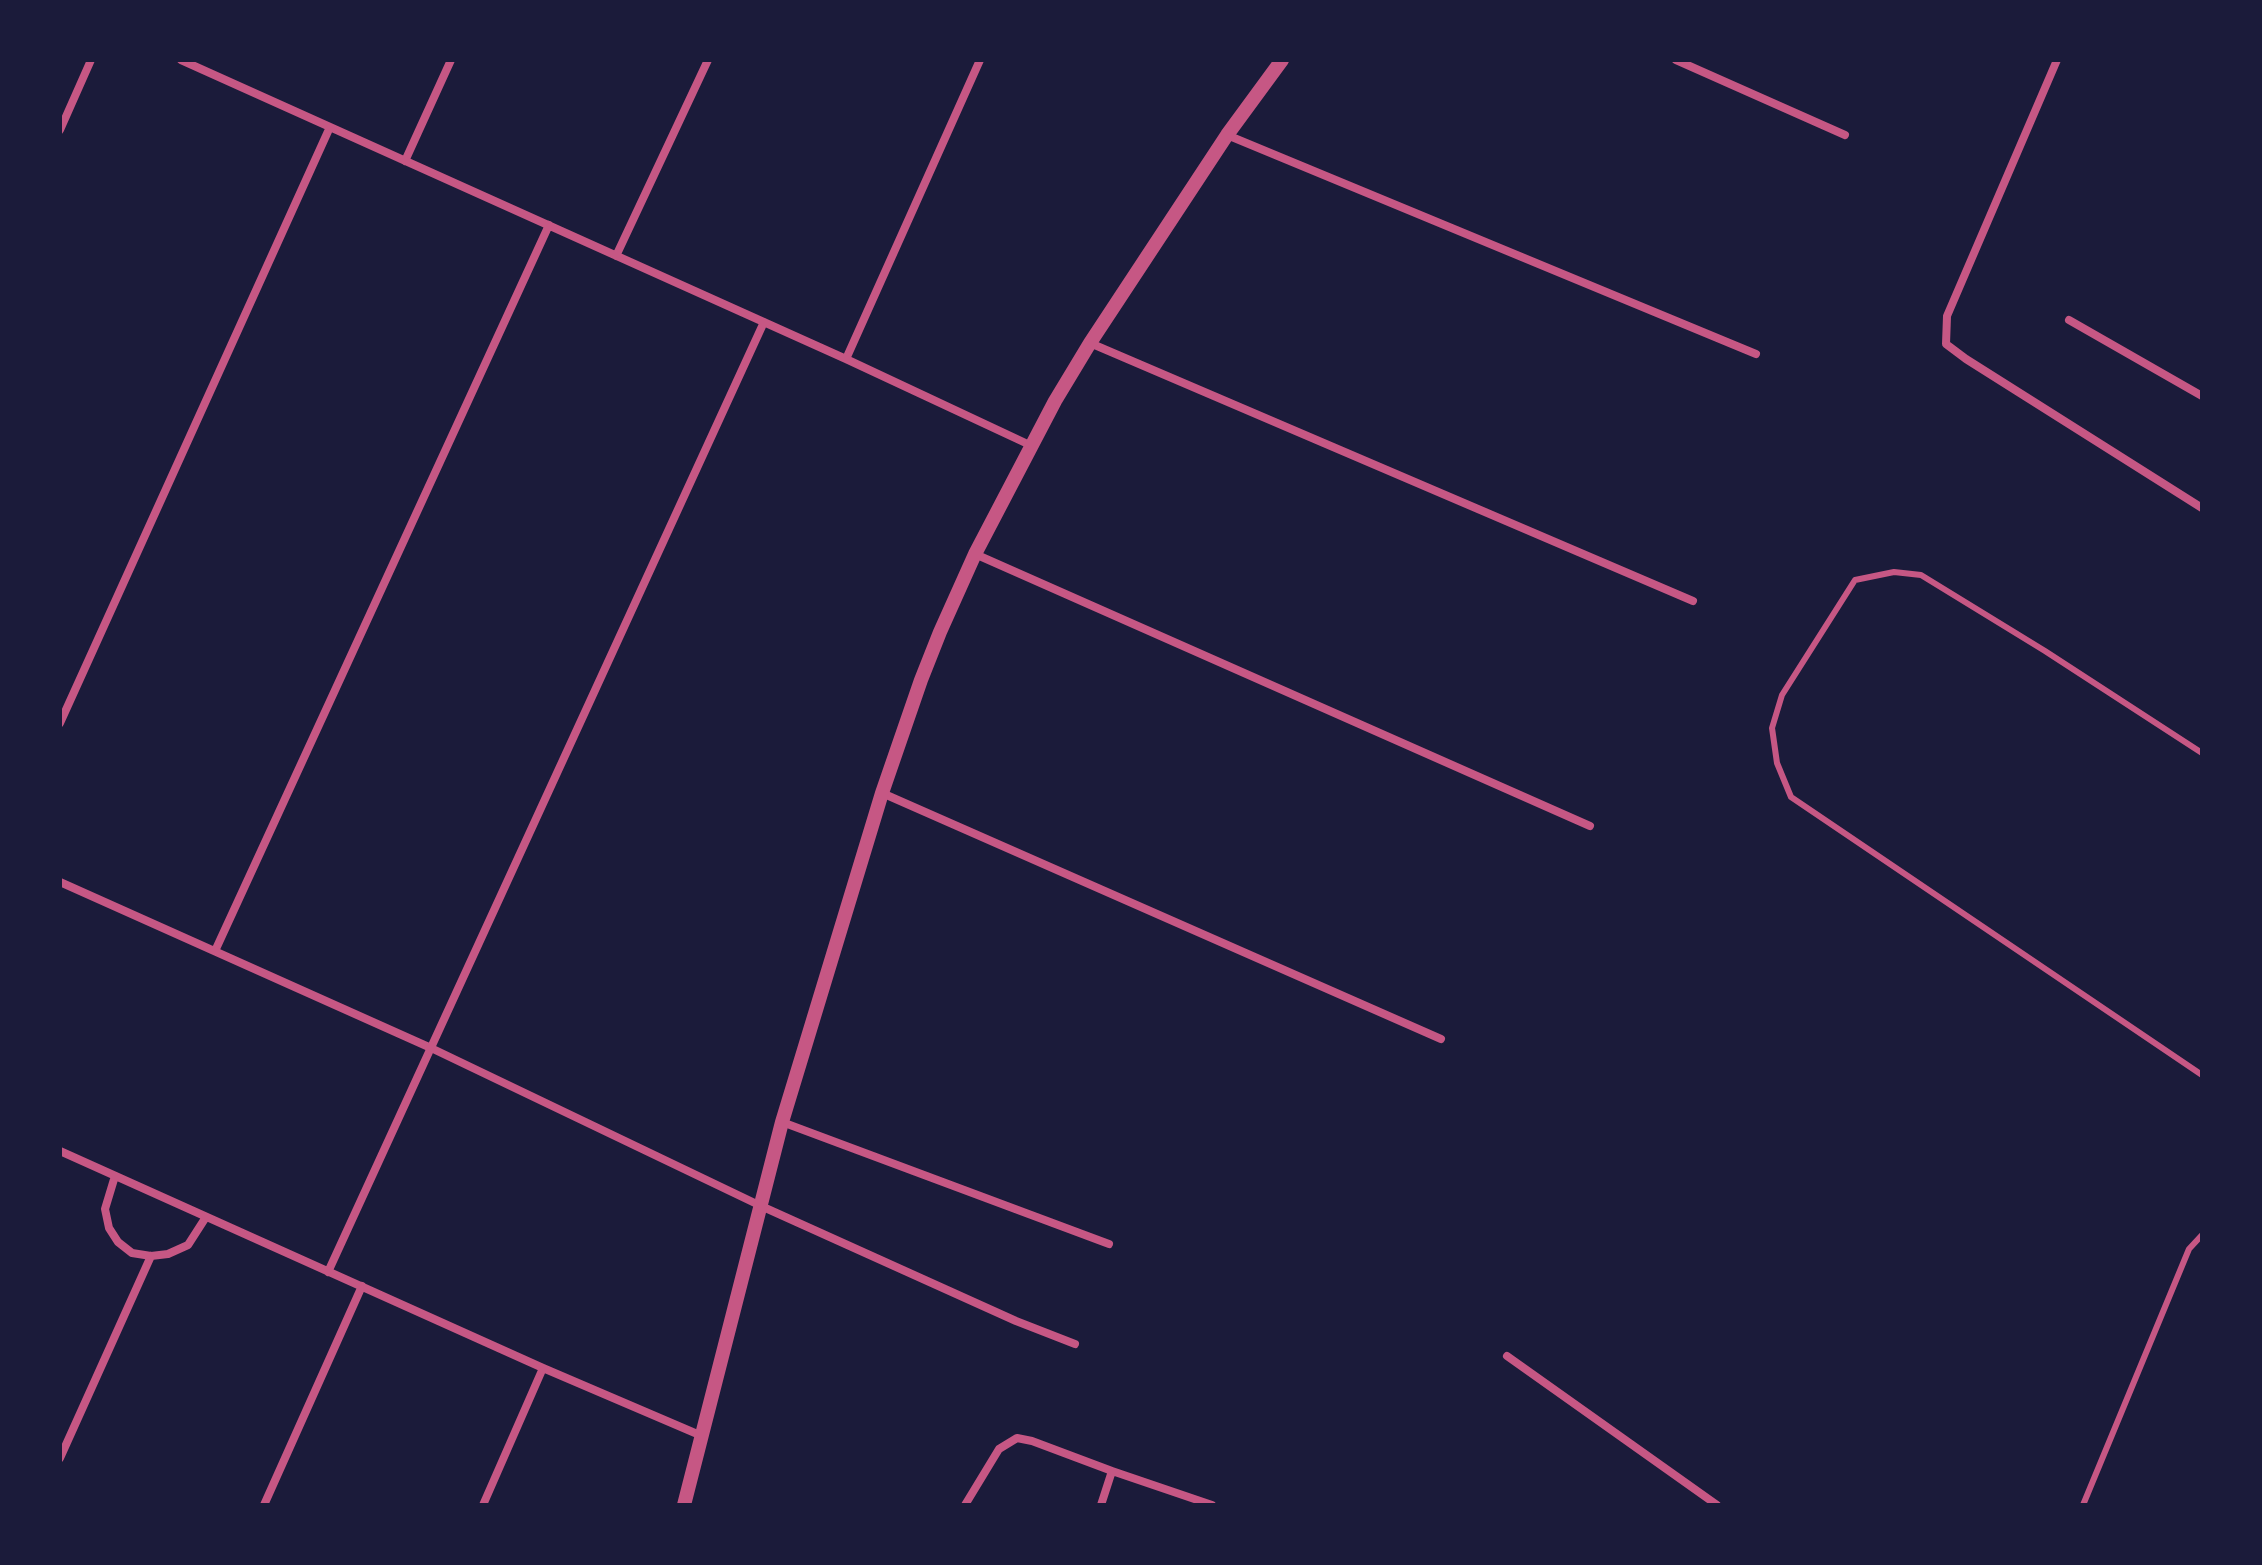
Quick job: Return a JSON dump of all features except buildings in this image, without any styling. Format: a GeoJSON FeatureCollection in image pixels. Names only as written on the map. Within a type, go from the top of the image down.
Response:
{"type":"FeatureCollection","features":[{"type":"Feature","properties":{"kind":"street"},"geometry":{"type":"LineString","coordinates":[[60,130],[91,60]]}},
{"type":"Feature","properties":{"kind":"street"},"geometry":{"type":"LineString","coordinates":[[181,60],[198,64],[1032,446]]}},
{"type":"Feature","properties":{"kind":"street"},"geometry":{"type":"LineString","coordinates":[[405,161],[451,60]]}},
{"type":"Feature","properties":{"kind":"street"},"geometry":{"type":"LineString","coordinates":[[616,256],[708,60]]}},
{"type":"Feature","properties":{"kind":"street"},"geometry":{"type":"LineString","coordinates":[[846,359],[980,60]]}},
{"type":"Feature","properties":{"kind":"street"},"geometry":{"type":"LineString","coordinates":[[684,1505],[782,1122],[882,793],[921,680],[975,554],[1055,401],[1227,135],[1282,60]]}},
{"type":"Feature","properties":{"kind":"street"},"geometry":{"type":"LineString","coordinates":[[1676,60],[1845,135]]}},
{"type":"Feature","properties":{"kind":"street"},"geometry":{"type":"LineString","coordinates":[[2057,60],[1947,316],[1946,344],[2202,508]]}},
{"type":"Feature","properties":{"kind":"street"},"geometry":{"type":"LineString","coordinates":[[60,723],[330,127]]}},
{"type":"Feature","properties":{"kind":"street"},"geometry":{"type":"LineString","coordinates":[[1227,135],[1756,354]]}},
{"type":"Feature","properties":{"kind":"street"},"geometry":{"type":"LineString","coordinates":[[215,951],[549,225]]}},
{"type":"Feature","properties":{"kind":"street"},"geometry":{"type":"LineString","coordinates":[[2069,320],[2202,396]]}},
{"type":"Feature","properties":{"kind":"street"},"geometry":{"type":"LineString","coordinates":[[328,1272],[764,322]]}},
{"type":"Feature","properties":{"kind":"street"},"geometry":{"type":"LineString","coordinates":[[1090,343],[1693,601]]}},
{"type":"Feature","properties":{"kind":"street"},"geometry":{"type":"LineString","coordinates":[[975,554],[1590,826]]}},
{"type":"Feature","properties":{"kind":"street"},"geometry":{"type":"LineString","coordinates":[[882,793],[1441,1039]]}},
{"type":"Feature","properties":{"kind":"street"},"geometry":{"type":"LineString","coordinates":[[60,882],[431,1048],[761,1206],[1016,1321],[1075,1344]]}},
{"type":"Feature","properties":{"kind":"street"},"geometry":{"type":"LineString","coordinates":[[782,1122],[1109,1244]]}},
{"type":"Feature","properties":{"kind":"street"},"geometry":{"type":"LineString","coordinates":[[60,1151],[702,1436]]}},
{"type":"Feature","properties":{"kind":"street"},"geometry":{"type":"LineString","coordinates":[[115,1176],[105,1209],[109,1228],[118,1242],[132,1253],[151,1256],[168,1254],[188,1245],[206,1217]]}},
{"type":"Feature","properties":{"kind":"street"},"geometry":{"type":"LineString","coordinates":[[60,1458],[151,1256]]}},
{"type":"Feature","properties":{"kind":"street"},"geometry":{"type":"LineString","coordinates":[[264,1505],[362,1286]]}},
{"type":"Feature","properties":{"kind":"street"},"geometry":{"type":"LineString","coordinates":[[1507,1356],[1717,1505]]}},
{"type":"Feature","properties":{"kind":"street"},"geometry":{"type":"LineString","coordinates":[[483,1505],[543,1368]]}},
{"type":"Feature","properties":{"kind":"street"},"geometry":{"type":"LineString","coordinates":[[965,1505],[999,1449],[1017,1438],[1212,1505]]}},
{"type":"Feature","properties":{"kind":"street"},"geometry":{"type":"LineString","coordinates":[[1101,1505],[1112,1471]]}},
{"type":"Feature","properties":{"kind":"lane"},"geometry":{"type":"LineString","coordinates":[[2202,753],[1921,575],[1894,572],[1855,580],[1782,695],[1772,728],[1777,763],[1791,797],[2202,1075]]}},
{"type":"Feature","properties":{"kind":"lane"},"geometry":{"type":"LineString","coordinates":[[2083,1505],[2189,1249],[2202,1235]]}}]}
